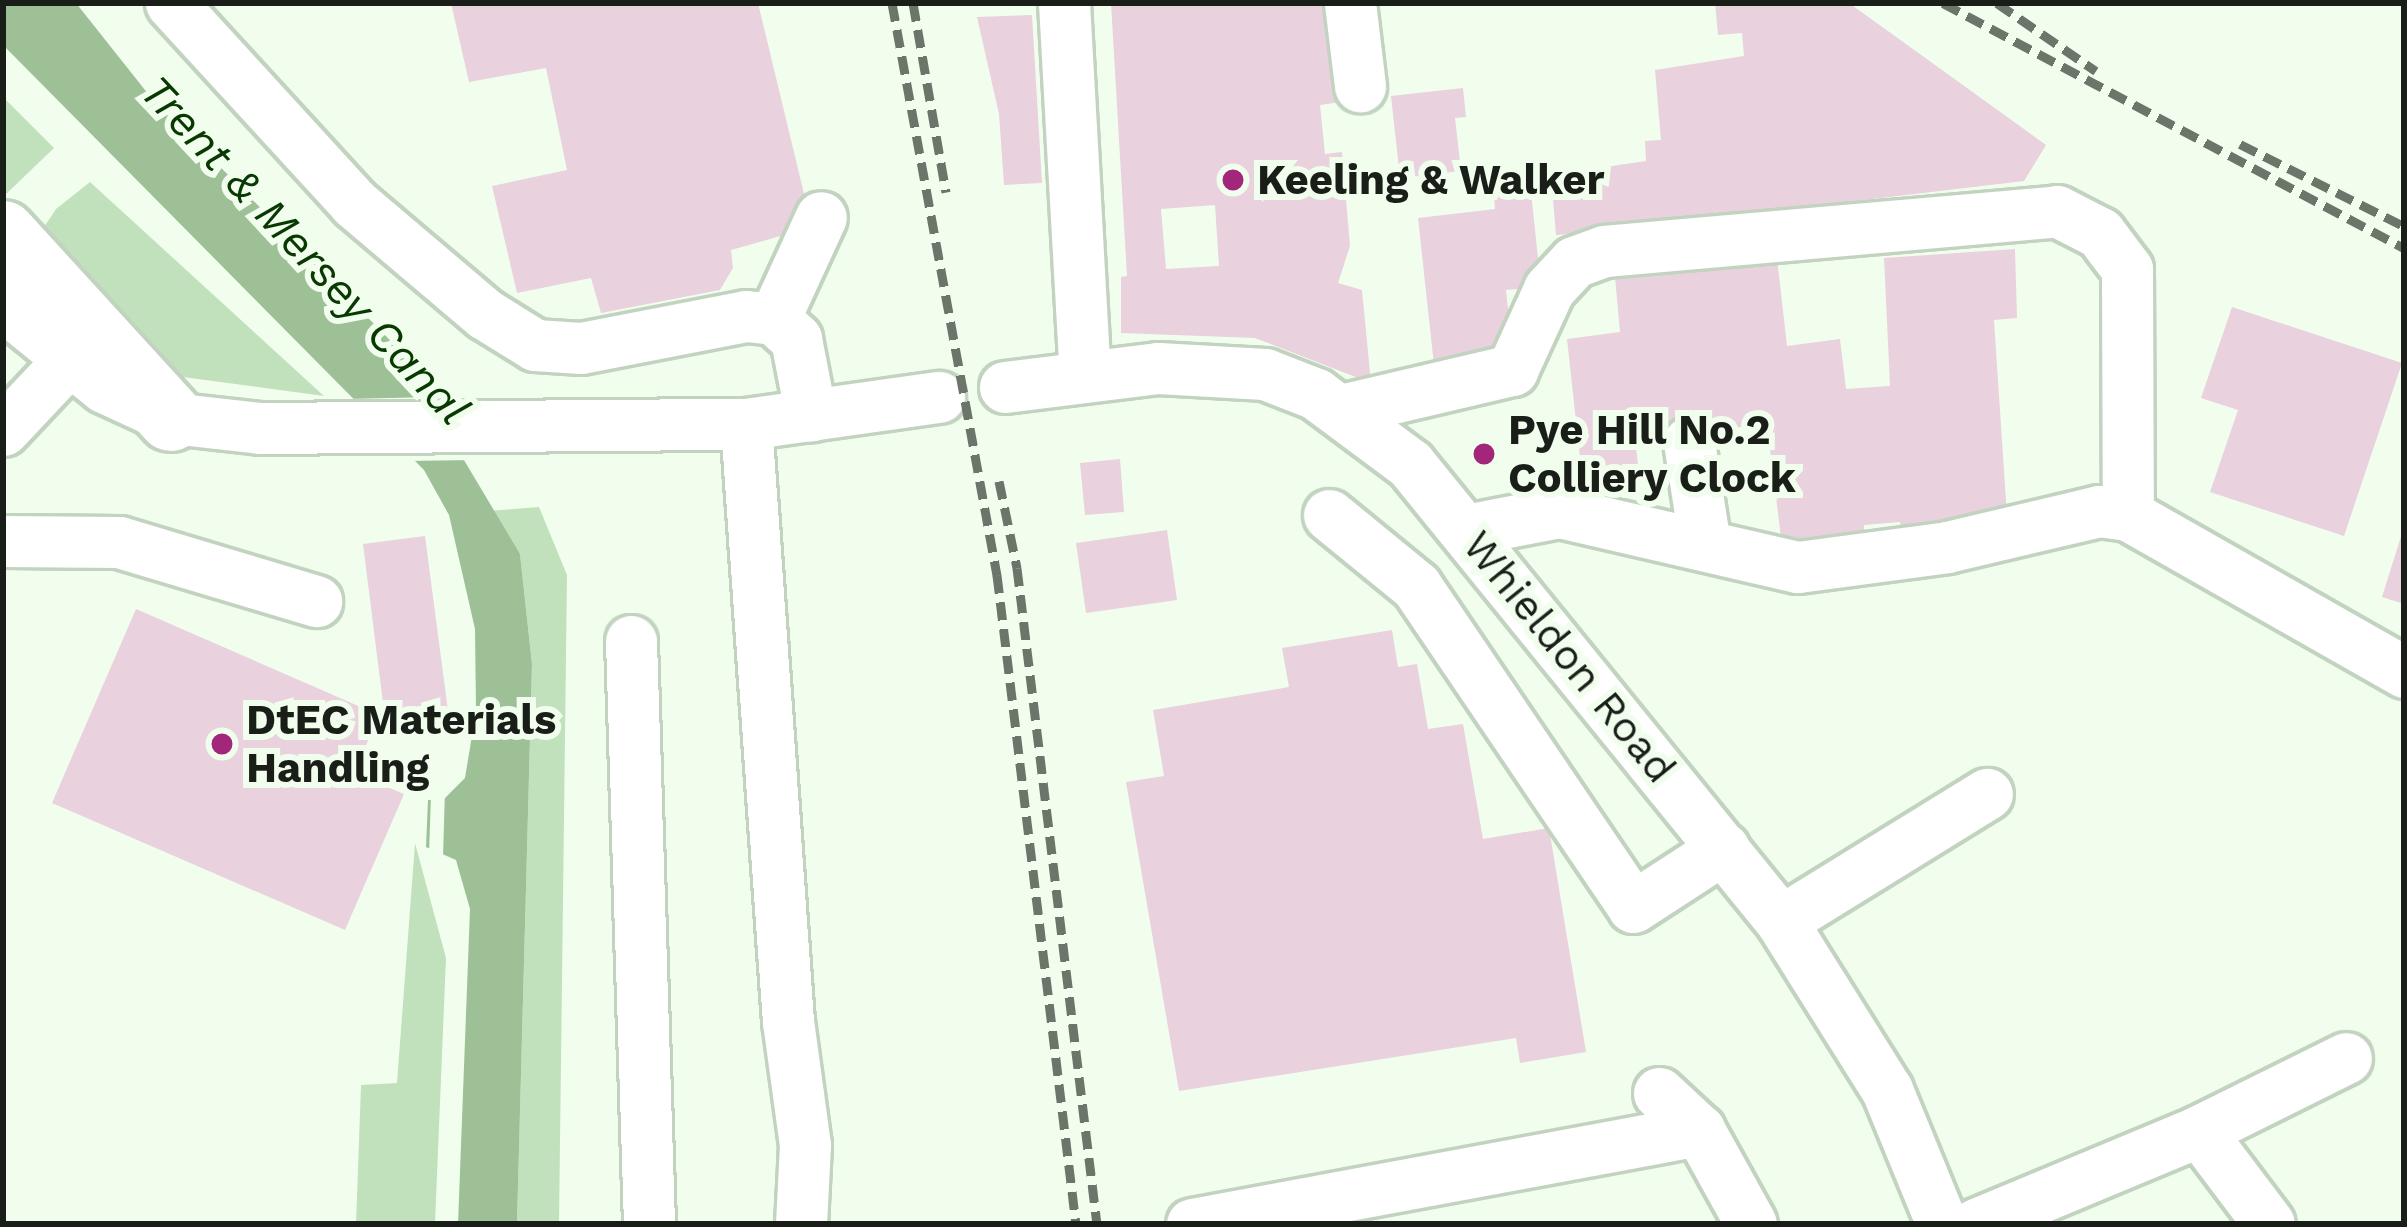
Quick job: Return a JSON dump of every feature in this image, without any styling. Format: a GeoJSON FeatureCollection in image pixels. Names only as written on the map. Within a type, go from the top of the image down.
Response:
{"type":"FeatureCollection","features":[{"type":"Feature","properties":{"kind":"highway"},"geometry":{"type":"LineString","coordinates":[[3,234],[88,357],[171,418]]}},
{"type":"Feature","properties":{"kind":"street"},"geometry":{"type":"LineString","coordinates":[[171,3],[354,203],[485,314],[536,345],[581,348],[746,316],[775,320],[796,339],[811,416]]}},
{"type":"Feature","properties":{"kind":"street"},"geometry":{"type":"LineString","coordinates":[[1064,3],[1085,375]]}},
{"type":"Feature","properties":{"kind":"street"},"geometry":{"type":"LineString","coordinates":[[1351,3],[1360,86]]}},
{"type":"Feature","properties":{"kind":"street"},"geometry":{"type":"LineString","coordinates":[[1340,410],[1512,370],[1549,289],[1574,262],[1604,250],[2056,211],[2100,233],[2127,269],[2128,515]]}},
{"type":"Feature","properties":{"kind":"street"},"geometry":{"type":"LineString","coordinates":[[775,320],[821,217]]}},
{"type":"Feature","properties":{"kind":"street"},"geometry":{"type":"LineString","coordinates":[[3,305],[88,357],[3,430]]}},
{"type":"Feature","properties":{"kind":"street","name":"Whieldon Road"},"geometry":{"type":"LineString","coordinates":[[1005,387],[1177,368],[1265,374],[1340,410],[1410,464],[1781,921],[1887,1090],[1942,1224]]}},
{"type":"Feature","properties":{"kind":"street"},"geometry":{"type":"LineString","coordinates":[[171,418],[334,430],[746,424],[939,397]]}},
{"type":"Feature","properties":{"kind":"street"},"geometry":{"type":"LineString","coordinates":[[746,424],[786,997],[805,1145],[800,1224]]}},
{"type":"Feature","properties":{"kind":"street"},"geometry":{"type":"LineString","coordinates":[[1689,442],[1705,545]]}},
{"type":"Feature","properties":{"kind":"street"},"geometry":{"type":"LineString","coordinates":[[1466,530],[1559,512],[1798,567],[1947,547],[2099,511],[2128,515],[2404,672]]}},
{"type":"Feature","properties":{"kind":"street"},"geometry":{"type":"LineString","coordinates":[[1329,515],[1416,586],[1633,908],[1724,848]]}},
{"type":"Feature","properties":{"kind":"street"},"geometry":{"type":"LineString","coordinates":[[3,541],[118,542],[316,602]]}},
{"type":"Feature","properties":{"kind":"street"},"geometry":{"type":"LineString","coordinates":[[631,641],[649,1224]]}},
{"type":"Feature","properties":{"kind":"street"},"geometry":{"type":"LineString","coordinates":[[1781,921],[1987,794]]}},
{"type":"Feature","properties":{"kind":"street"},"geometry":{"type":"LineString","coordinates":[[1976,1224],[2199,1131],[2346,1058]]}},
{"type":"Feature","properties":{"kind":"street"},"geometry":{"type":"LineString","coordinates":[[1659,1093],[1699,1130],[1751,1224]]}},
{"type":"Feature","properties":{"kind":"street"},"geometry":{"type":"LineString","coordinates":[[1192,1222],[1699,1130]]}},
{"type":"Feature","properties":{"kind":"street"},"geometry":{"type":"LineString","coordinates":[[2199,1131],[2270,1224]]}},
{"type":"Feature","properties":{"kind":"shaded area"},"geometry":{"type":"Polygon","coordinates":[[[3,3],[76,3],[145,90],[424,375],[424,393],[520,554],[532,664],[517,1224],[458,1224],[470,909],[456,860],[426,847],[428,800],[443,800],[465,778],[476,711],[475,629],[449,515],[424,470],[3,45],[3,3]]]}},
{"type":"Feature","properties":{"kind":"shaded area"},"geometry":{"type":"Polygon","coordinates":[[[3,97],[54,148],[3,197],[3,97]]]}},
{"type":"Feature","properties":{"kind":"shaded area"},"geometry":{"type":"Polygon","coordinates":[[[90,182],[324,396],[153,373],[34,242],[56,209],[90,182]]]}},
{"type":"Feature","properties":{"kind":"shaded area"},"geometry":{"type":"Polygon","coordinates":[[[539,507],[567,575],[559,1224],[517,1224],[532,664],[520,554],[489,511],[539,507]]]}},
{"type":"Feature","properties":{"kind":"shaded area"},"geometry":{"type":"Polygon","coordinates":[[[415,843],[446,958],[435,1224],[356,1224],[361,1085],[397,1083],[415,843]]]}},
{"type":"Feature","properties":{"kind":"pier"},"geometry":{"type":"Polygon","coordinates":[[[435,397],[474,460],[406,461],[345,399],[435,397]]]}},
{"type":"Feature","properties":{"kind":"pier"},"geometry":{"type":"Polygon","coordinates":[[[445,790],[443,857],[429,854],[431,794],[445,790]]]}},
{"type":"Feature","properties":{"kind":"building"},"geometry":{"type":"Polygon","coordinates":[[[451,3],[758,3],[812,227],[731,250],[733,268],[720,290],[601,313],[591,278],[517,293],[492,186],[567,170],[546,68],[469,82],[451,3]]]}},
{"type":"Feature","properties":{"kind":"building","name":"Keeling & Walker"},"geometry":{"type":"Polygon","coordinates":[[[1111,3],[1329,3],[1341,102],[1320,105],[1325,154],[1342,152],[1350,246],[1338,283],[1362,290],[1371,383],[1255,338],[1121,333],[1121,277],[1127,276],[1111,3]],[[1215,205],[1161,209],[1166,269],[1219,266],[1215,205]]]}},
{"type":"Feature","properties":{"kind":"building"},"geometry":{"type":"Polygon","coordinates":[[[1715,3],[1849,3],[2046,145],[2024,181],[1814,206],[1815,214],[1556,235],[1551,175],[1646,161],[1645,141],[1661,140],[1655,70],[1744,56],[1742,33],[1718,35],[1715,3]]]}},
{"type":"Feature","properties":{"kind":"building"},"geometry":{"type":"Polygon","coordinates":[[[1032,15],[1042,183],[1004,185],[999,114],[977,17],[1032,15]]]}},
{"type":"Feature","properties":{"kind":"building"},"geometry":{"type":"Polygon","coordinates":[[[1463,88],[1466,117],[1455,118],[1461,171],[1400,178],[1391,96],[1463,88]]]}},
{"type":"Feature","properties":{"kind":"building"},"geometry":{"type":"Polygon","coordinates":[[[1530,182],[1541,287],[1506,290],[1513,356],[1434,365],[1418,218],[1495,209],[1493,186],[1530,182]]]}},
{"type":"Feature","properties":{"kind":"building"},"geometry":{"type":"Polygon","coordinates":[[[2015,249],[2017,318],[1994,320],[2007,516],[1945,519],[1945,536],[1901,538],[1900,522],[1864,525],[1864,545],[1783,554],[1767,424],[1635,439],[1641,490],[1584,494],[1567,339],[1620,332],[1615,277],[1777,258],[1787,346],[1840,339],[1846,389],[1890,386],[1884,258],[2015,249]]]}},
{"type":"Feature","properties":{"kind":"building"},"geometry":{"type":"Polygon","coordinates":[[[2232,307],[2402,363],[2344,536],[2210,492],[2238,410],[2201,398],[2232,307]]]}},
{"type":"Feature","properties":{"kind":"building"},"geometry":{"type":"Polygon","coordinates":[[[1120,459],[1124,512],[1085,515],[1080,463],[1120,459]]]}},
{"type":"Feature","properties":{"kind":"building"},"geometry":{"type":"Polygon","coordinates":[[[1167,530],[1177,600],[1086,613],[1076,543],[1167,530]]]}},
{"type":"Feature","properties":{"kind":"building"},"geometry":{"type":"Polygon","coordinates":[[[2404,530],[2404,604],[2382,597],[2404,530]]]}},
{"type":"Feature","properties":{"kind":"building","name":"DtEC Materials Handling"},"geometry":{"type":"Polygon","coordinates":[[[425,536],[448,711],[385,719],[363,544],[425,536]]]}},
{"type":"Feature","properties":{"kind":"building","name":"DtEC Materials Handling"},"geometry":{"type":"Polygon","coordinates":[[[136,609],[379,715],[354,773],[404,794],[345,930],[52,803],[136,609]]]}},
{"type":"Feature","properties":{"kind":"building"},"geometry":{"type":"Polygon","coordinates":[[[1392,630],[1398,667],[1417,664],[1428,729],[1463,724],[1483,839],[1549,828],[1586,1052],[1520,1063],[1516,1038],[1179,1091],[1126,782],[1164,776],[1153,710],[1289,687],[1282,648],[1392,630]]]}},
{"type":"Feature","properties":{"kind":"railway"},"geometry":{"type":"LineString","coordinates":[[892,3],[997,575],[1076,1224]]}},
{"type":"Feature","properties":{"kind":"railway"},"geometry":{"type":"LineString","coordinates":[[913,3],[946,192]]}},
{"type":"Feature","properties":{"kind":"railway"},"geometry":{"type":"LineString","coordinates":[[1943,3],[2404,248]]}},
{"type":"Feature","properties":{"kind":"railway"},"geometry":{"type":"LineString","coordinates":[[1997,3],[2096,71]]}},
{"type":"Feature","properties":{"kind":"railway"},"geometry":{"type":"LineString","coordinates":[[2240,144],[2404,226]]}},
{"type":"Feature","properties":{"kind":"railway"},"geometry":{"type":"LineString","coordinates":[[999,481],[1017,568],[1097,1224]]}},
{"type":"Feature","properties":{"kind":"place","name":"Keeling & Walker"},"geometry":{"type":"Point","coordinates":[1233,180]}},
{"type":"Feature","properties":{"kind":"place","name":"Pye Hill No.2 Colliery Clock"},"geometry":{"type":"Point","coordinates":[1484,454]}},
{"type":"Feature","properties":{"kind":"place","name":"DtEC Materials Handling"},"geometry":{"type":"Point","coordinates":[222,744]}},
{"type":"Feature","properties":{"kind":"water label","name":"Trent & Mersey Canal"},"geometry":{"type":"Point","coordinates":[305,250]}}]}
